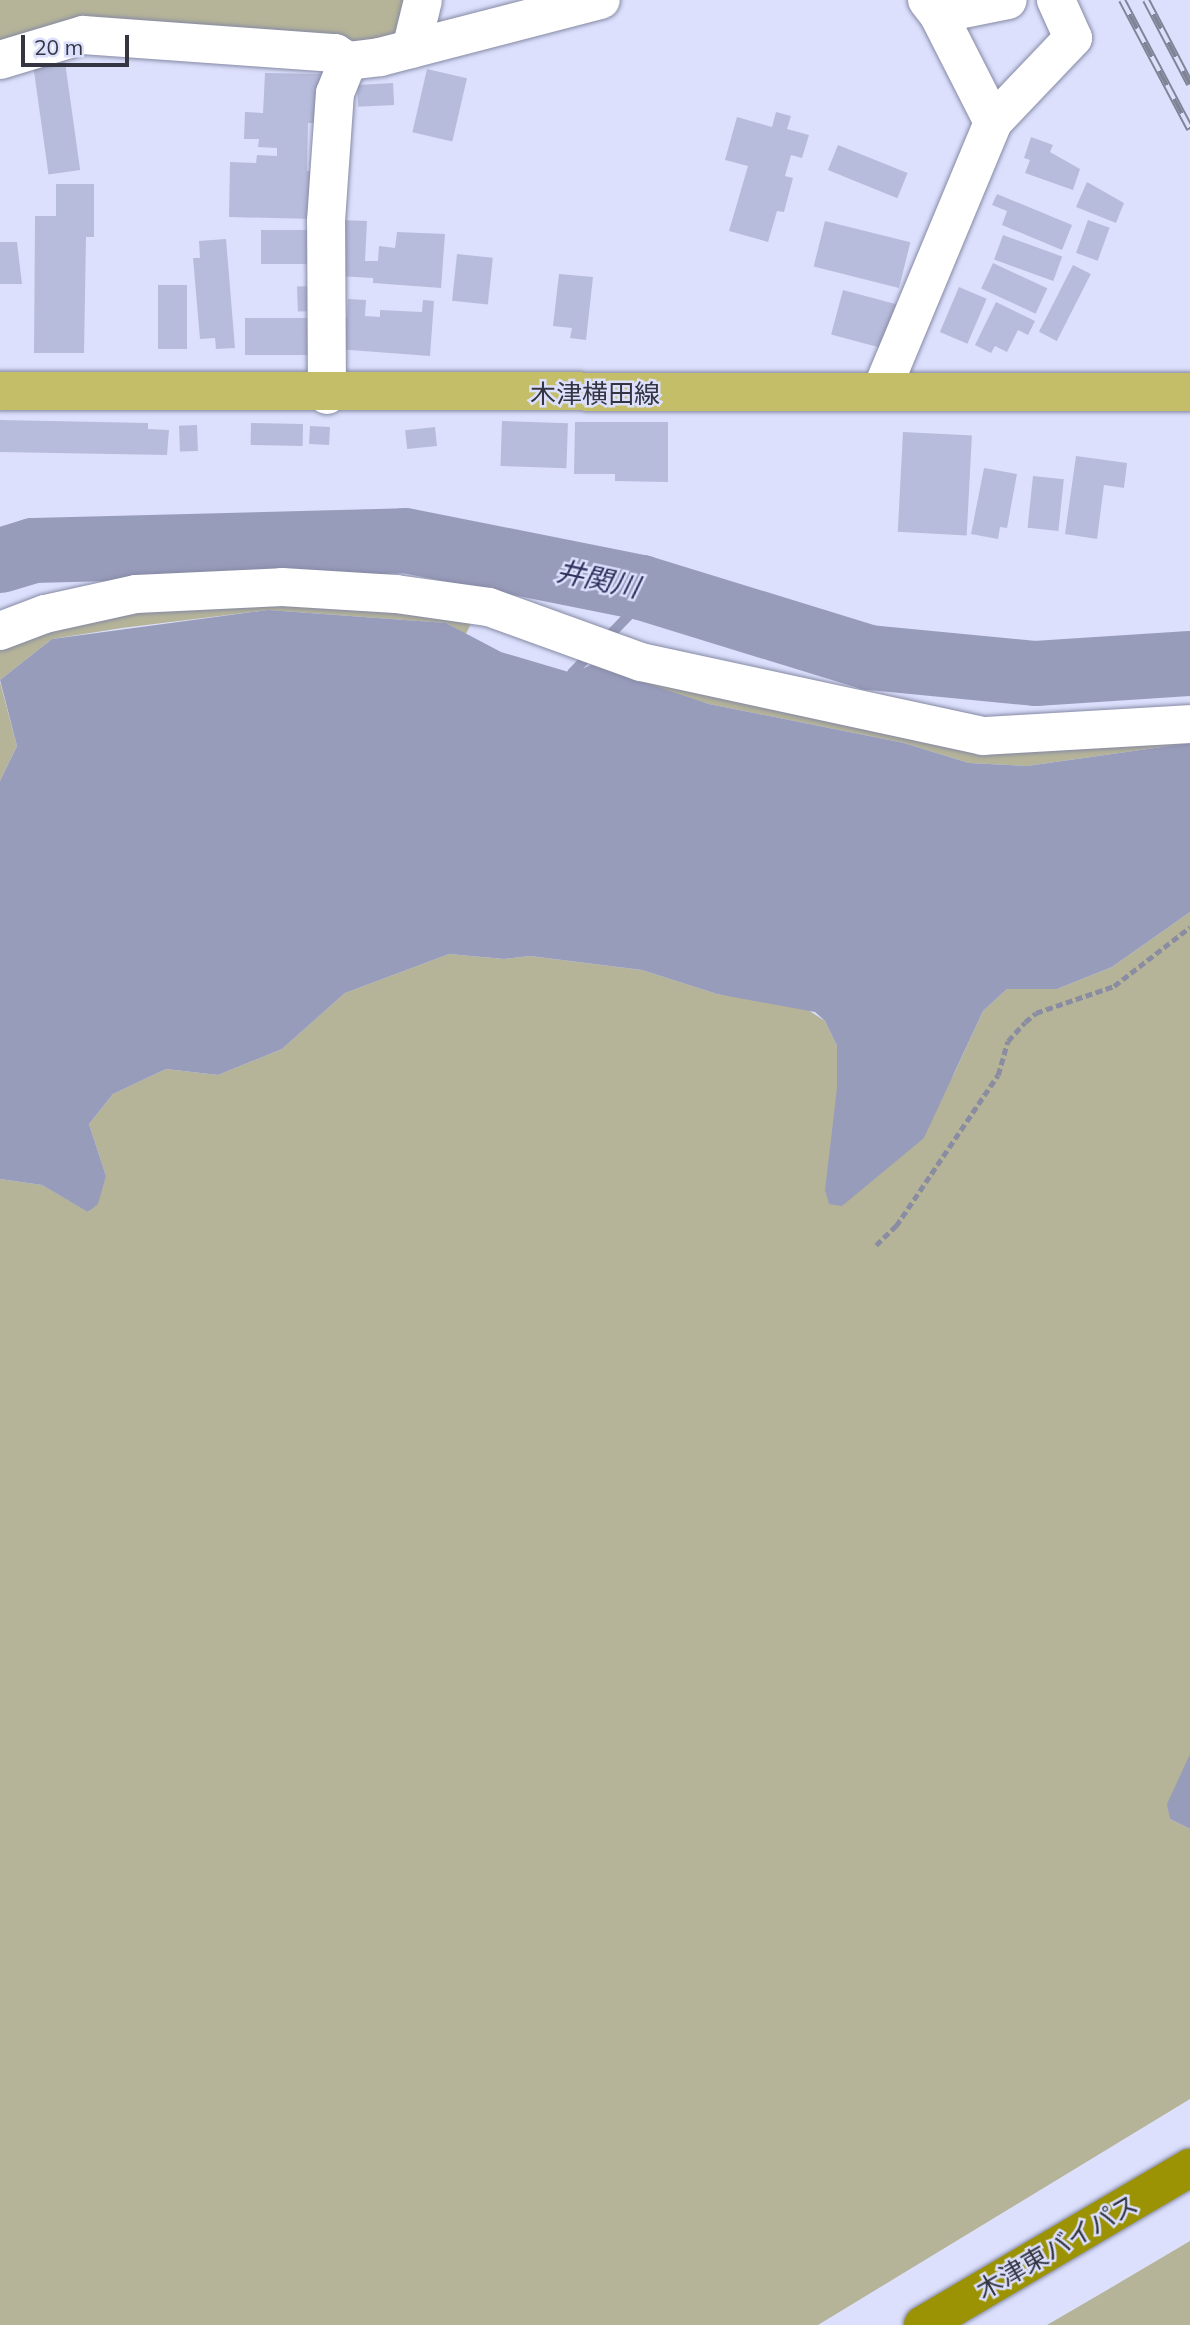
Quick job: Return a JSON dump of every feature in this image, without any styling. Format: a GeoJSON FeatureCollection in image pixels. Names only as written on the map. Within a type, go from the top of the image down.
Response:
{"type":"FeatureCollection","features":[{"type":"Feature","properties":{"kind":"highway","name":"木津東バイパス"},"geometry":{"type":"LineString","coordinates":[[923,2325],[1190,2168]]}},
{"type":"Feature","properties":{"kind":"main road","name":"木津横田線"},"geometry":{"type":"LineString","coordinates":[[0,391],[327,395],[882,389],[1190,392]]}},
{"type":"Feature","properties":{"kind":"street"},"geometry":{"type":"LineString","coordinates":[[411,49],[423,0]]}},
{"type":"Feature","properties":{"kind":"street"},"geometry":{"type":"LineString","coordinates":[[0,60],[83,35],[335,53],[348,61],[411,49],[601,0]]}},
{"type":"Feature","properties":{"kind":"street"},"geometry":{"type":"LineString","coordinates":[[993,122],[932,7],[1008,0]]}},
{"type":"Feature","properties":{"kind":"street"},"geometry":{"type":"LineString","coordinates":[[882,389],[993,122],[1073,38],[1056,0]]}},
{"type":"Feature","properties":{"kind":"street"},"geometry":{"type":"LineString","coordinates":[[327,395],[326,221],[335,93],[348,61]]}},
{"type":"Feature","properties":{"kind":"street"},"geometry":{"type":"LineString","coordinates":[[0,631],[45,614],[136,594],[282,587],[396,594],[489,607],[595,648],[983,736],[1190,724]]}},
{"type":"Feature","properties":{"kind":"path"},"geometry":{"type":"LineString","coordinates":[[876,1245],[895,1226],[998,1075],[1008,1041],[1025,1022],[1036,1013],[1114,986],[1190,927]]}},
{"type":"Feature","properties":{"kind":"green space"},"geometry":{"type":"Polygon","coordinates":[[[0,0],[417,0],[399,41],[0,48],[0,0]]]}},
{"type":"Feature","properties":{"kind":"green space"},"geometry":{"type":"Polygon","coordinates":[[[281,598],[474,617],[466,634],[446,623],[268,610],[122,628],[52,639],[0,680],[0,649],[48,625],[138,605],[281,598]]]}},
{"type":"Feature","properties":{"kind":"green space"},"geometry":{"type":"Polygon","coordinates":[[[593,656],[817,708],[1190,743],[1027,766],[969,763],[904,743],[709,704],[626,680],[591,665],[593,656]]]}},
{"type":"Feature","properties":{"kind":"green space"},"geometry":{"type":"Polygon","coordinates":[[[0,682],[17,746],[0,781],[0,682]]]}},
{"type":"Feature","properties":{"kind":"green space"},"geometry":{"type":"Polygon","coordinates":[[[1190,912],[1190,1754],[1170,1819],[1190,1829],[1190,2099],[818,2325],[0,2325],[0,1179],[42,1185],[89,1212],[106,1176],[89,1124],[113,1094],[166,1069],[218,1075],[282,1049],[345,993],[449,954],[504,959],[530,956],[642,970],[717,994],[802,1006],[825,1021],[837,1046],[837,1088],[953,1076],[983,1011],[1007,989],[1057,989],[1112,967],[1190,912]]]}},
{"type":"Feature","properties":{"kind":"green space"},"geometry":{"type":"Polygon","coordinates":[[[1190,2241],[1190,2325],[1047,2325],[1107,2290],[1190,2241]]]}},
{"type":"Feature","properties":{"kind":"water"},"geometry":{"type":"Polygon","coordinates":[[[268,610],[446,623],[501,652],[572,673],[591,665],[709,704],[904,743],[969,763],[1027,766],[1190,743],[1190,912],[1112,967],[1057,989],[1007,989],[983,1011],[924,1138],[842,1206],[829,1204],[825,1190],[837,1088],[837,1046],[825,1021],[815,1012],[717,994],[642,970],[530,956],[504,959],[449,954],[345,993],[282,1049],[218,1075],[166,1069],[113,1094],[89,1124],[106,1176],[98,1204],[88,1212],[42,1185],[0,1179],[0,781],[17,746],[0,680],[52,639],[268,610]]]}},
{"type":"Feature","properties":{"kind":"water"},"geometry":{"type":"Polygon","coordinates":[[[1190,1754],[1190,1829],[1170,1819],[1167,1804],[1190,1754]]]}},
{"type":"Feature","properties":{"kind":"building"},"geometry":{"type":"Polygon","coordinates":[[[65,62],[80,170],[48,174],[33,66],[65,62]]]}},
{"type":"Feature","properties":{"kind":"building"},"geometry":{"type":"Polygon","coordinates":[[[427,69],[467,78],[452,142],[412,132],[427,69]]]}},
{"type":"Feature","properties":{"kind":"building"},"geometry":{"type":"Polygon","coordinates":[[[265,73],[322,74],[321,123],[308,123],[307,171],[316,171],[314,219],[229,217],[230,162],[256,163],[257,155],[277,156],[277,148],[258,147],[259,139],[244,139],[245,112],[263,113],[265,73]]]}},
{"type":"Feature","properties":{"kind":"building"},"geometry":{"type":"Polygon","coordinates":[[[393,83],[394,105],[358,107],[357,85],[393,83]]]}},
{"type":"Feature","properties":{"kind":"building"},"geometry":{"type":"Polygon","coordinates":[[[776,112],[791,116],[787,129],[809,135],[802,158],[791,155],[785,176],[793,178],[784,212],[777,211],[768,242],[729,231],[748,166],[725,160],[737,117],[772,127],[776,112]]]}},
{"type":"Feature","properties":{"kind":"building"},"geometry":{"type":"Polygon","coordinates":[[[1031,137],[1053,145],[1050,152],[1080,169],[1073,190],[1025,173],[1030,160],[1024,158],[1031,137]]]}},
{"type":"Feature","properties":{"kind":"building"},"geometry":{"type":"Polygon","coordinates":[[[838,145],[908,173],[897,198],[828,170],[838,145]]]}},
{"type":"Feature","properties":{"kind":"building"},"geometry":{"type":"Polygon","coordinates":[[[1087,182],[1124,203],[1116,223],[1076,207],[1087,182]]]}},
{"type":"Feature","properties":{"kind":"building"},"geometry":{"type":"Polygon","coordinates":[[[56,184],[94,184],[94,237],[86,237],[84,353],[34,353],[35,216],[56,216],[56,184]]]}},
{"type":"Feature","properties":{"kind":"building"},"geometry":{"type":"Polygon","coordinates":[[[997,194],[1072,225],[1062,250],[1002,225],[1007,211],[992,205],[997,194]]]}},
{"type":"Feature","properties":{"kind":"building"},"geometry":{"type":"Polygon","coordinates":[[[340,220],[367,221],[365,261],[378,261],[379,246],[395,248],[397,232],[445,234],[441,288],[373,283],[373,278],[337,276],[340,220]]]}},
{"type":"Feature","properties":{"kind":"building"},"geometry":{"type":"Polygon","coordinates":[[[1088,220],[1110,228],[1098,261],[1076,253],[1088,220]]]}},
{"type":"Feature","properties":{"kind":"building"},"geometry":{"type":"Polygon","coordinates":[[[825,221],[910,242],[899,288],[814,267],[825,221]]]}},
{"type":"Feature","properties":{"kind":"building"},"geometry":{"type":"Polygon","coordinates":[[[261,230],[309,230],[309,264],[261,264],[261,230]]]}},
{"type":"Feature","properties":{"kind":"building"},"geometry":{"type":"Polygon","coordinates":[[[1003,235],[1062,257],[1053,281],[994,259],[1003,235]]]}},
{"type":"Feature","properties":{"kind":"building"},"geometry":{"type":"Polygon","coordinates":[[[226,239],[235,348],[216,349],[215,338],[200,339],[193,258],[200,258],[199,241],[226,239]]]}},
{"type":"Feature","properties":{"kind":"building"},"geometry":{"type":"Polygon","coordinates":[[[0,242],[17,242],[22,284],[0,284],[0,242]]]}},
{"type":"Feature","properties":{"kind":"building"},"geometry":{"type":"Polygon","coordinates":[[[457,254],[493,258],[488,305],[452,301],[457,254]]]}},
{"type":"Feature","properties":{"kind":"building"},"geometry":{"type":"Polygon","coordinates":[[[993,263],[1047,288],[1036,314],[981,288],[993,263]]]}},
{"type":"Feature","properties":{"kind":"building"},"geometry":{"type":"Polygon","coordinates":[[[1073,265],[1091,274],[1057,341],[1039,332],[1073,265]]]}},
{"type":"Feature","properties":{"kind":"building"},"geometry":{"type":"Polygon","coordinates":[[[559,274],[593,277],[586,340],[570,338],[572,328],[553,326],[559,274]]]}},
{"type":"Feature","properties":{"kind":"building"},"geometry":{"type":"Polygon","coordinates":[[[158,285],[187,285],[187,349],[158,349],[158,285]]]}},
{"type":"Feature","properties":{"kind":"building"},"geometry":{"type":"Polygon","coordinates":[[[314,286],[315,311],[298,312],[297,287],[314,286]]]}},
{"type":"Feature","properties":{"kind":"building"},"geometry":{"type":"Polygon","coordinates":[[[959,287],[987,299],[967,344],[940,332],[959,287]]]}},
{"type":"Feature","properties":{"kind":"building"},"geometry":{"type":"Polygon","coordinates":[[[843,290],[899,305],[887,349],[831,334],[843,290]]]}},
{"type":"Feature","properties":{"kind":"building"},"geometry":{"type":"Polygon","coordinates":[[[348,299],[366,300],[365,316],[380,317],[380,310],[422,312],[423,300],[434,301],[430,356],[336,349],[338,318],[347,318],[348,299]]]}},
{"type":"Feature","properties":{"kind":"building"},"geometry":{"type":"Polygon","coordinates":[[[996,302],[1035,321],[1028,335],[1018,330],[1007,352],[995,346],[991,353],[975,345],[996,302]]]}},
{"type":"Feature","properties":{"kind":"building"},"geometry":{"type":"Polygon","coordinates":[[[245,318],[316,318],[316,355],[245,355],[245,318]]]}},
{"type":"Feature","properties":{"kind":"building"},"geometry":{"type":"Polygon","coordinates":[[[0,420],[148,423],[148,429],[169,430],[167,455],[0,452],[0,420]]]}},
{"type":"Feature","properties":{"kind":"building"},"geometry":{"type":"Polygon","coordinates":[[[502,421],[568,423],[566,468],[500,466],[502,421]]]}},
{"type":"Feature","properties":{"kind":"building"},"geometry":{"type":"Polygon","coordinates":[[[575,422],[668,422],[668,482],[615,481],[615,474],[574,474],[575,422]]]}},
{"type":"Feature","properties":{"kind":"building"},"geometry":{"type":"Polygon","coordinates":[[[251,423],[303,424],[303,446],[251,445],[251,423]]]}},
{"type":"Feature","properties":{"kind":"building"},"geometry":{"type":"Polygon","coordinates":[[[197,425],[198,451],[180,452],[179,426],[197,425]]]}},
{"type":"Feature","properties":{"kind":"building"},"geometry":{"type":"Polygon","coordinates":[[[310,426],[330,427],[329,445],[309,444],[310,426]]]}},
{"type":"Feature","properties":{"kind":"building"},"geometry":{"type":"Polygon","coordinates":[[[435,427],[437,446],[407,449],[405,430],[435,427]]]}},
{"type":"Feature","properties":{"kind":"building"},"geometry":{"type":"Polygon","coordinates":[[[903,432],[972,436],[967,535],[898,532],[903,432]]]}},
{"type":"Feature","properties":{"kind":"building"},"geometry":{"type":"Polygon","coordinates":[[[1076,456],[1127,463],[1124,488],[1104,485],[1097,539],[1065,534],[1076,456]]]}},
{"type":"Feature","properties":{"kind":"building"},"geometry":{"type":"Polygon","coordinates":[[[984,468],[1017,474],[1007,528],[1000,527],[998,539],[971,534],[984,468]]]}},
{"type":"Feature","properties":{"kind":"building"},"geometry":{"type":"Polygon","coordinates":[[[1033,476],[1064,479],[1058,531],[1028,528],[1033,476]]]}},
{"type":"Feature","properties":{"kind":"waterway","name":"井関川"},"geometry":{"type":"LineString","coordinates":[[0,560],[33,550],[405,540],[641,587],[869,657],[1035,673],[1190,663]]}},
{"type":"Feature","properties":{"kind":"waterway"},"geometry":{"type":"LineString","coordinates":[[604,641],[632,612],[641,587]]}},
{"type":"Feature","properties":{"kind":"waterway"},"geometry":{"type":"LineString","coordinates":[[572,673],[592,652]]}},
{"type":"Feature","properties":{"kind":"railway"},"geometry":{"type":"LineString","coordinates":[[1122,0],[1190,129]]}},
{"type":"Feature","properties":{"kind":"railway"},"geometry":{"type":"LineString","coordinates":[[1146,0],[1190,84]]}}]}
